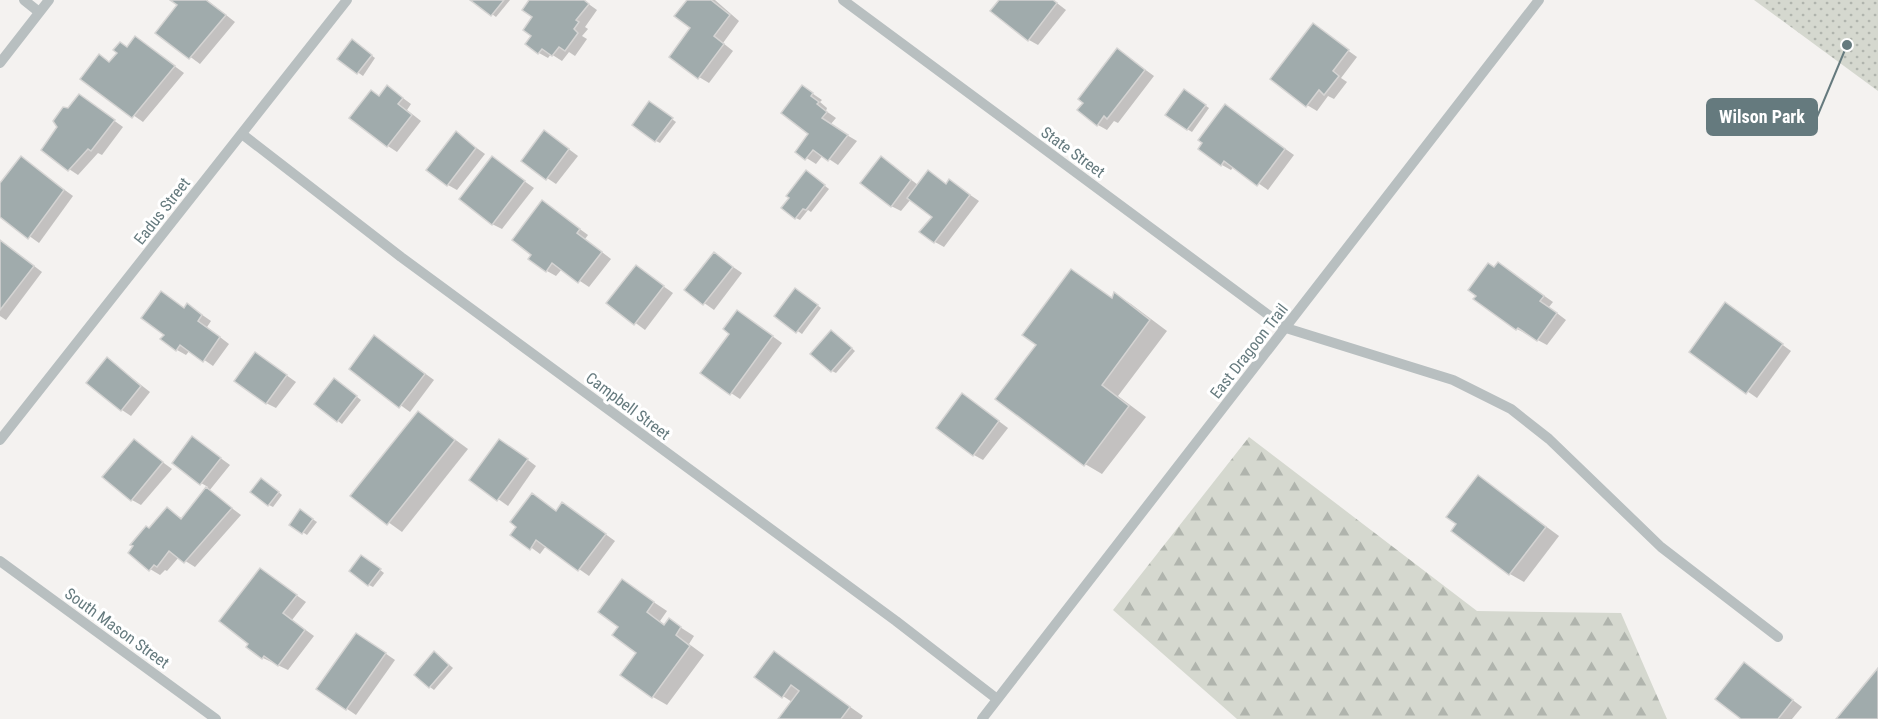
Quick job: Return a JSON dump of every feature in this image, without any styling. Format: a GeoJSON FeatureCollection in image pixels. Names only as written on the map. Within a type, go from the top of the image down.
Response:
{"type":"FeatureCollection","features":[{"type":"Feature","properties":{"kind":"street"},"geometry":{"type":"LineString","coordinates":[[24,0],[39,12]]}},
{"type":"Feature","properties":{"kind":"street"},"geometry":{"type":"LineString","coordinates":[[0,63],[49,0]]}},
{"type":"Feature","properties":{"kind":"street","name":"Eadus Street"},"geometry":{"type":"LineString","coordinates":[[0,440],[347,0]]}},
{"type":"Feature","properties":{"kind":"street","name":"State Street"},"geometry":{"type":"LineString","coordinates":[[843,0],[1286,328],[1453,380],[1512,409],[1549,439],[1660,547],[1778,637]]}},
{"type":"Feature","properties":{"kind":"street","name":"East Dragoon Trail"},"geometry":{"type":"LineString","coordinates":[[982,719],[1539,0]]}},
{"type":"Feature","properties":{"kind":"street","name":"Campbell Street"},"geometry":{"type":"LineString","coordinates":[[242,134],[401,257],[851,587],[997,699]]}},
{"type":"Feature","properties":{"kind":"street","name":"South Mason Street"},"geometry":{"type":"LineString","coordinates":[[0,561],[216,719]]}},
{"type":"Feature","properties":{"kind":"green space"},"geometry":{"type":"Polygon","coordinates":[[[1754,0],[1878,0],[1878,91],[1754,0]]]}},
{"type":"Feature","properties":{"kind":"green space"},"geometry":{"type":"Polygon","coordinates":[[[1249,437],[1477,611],[1621,613],[1667,719],[1237,719],[1113,610],[1249,437]]]}},
{"type":"Feature","properties":{"kind":"building"},"geometry":{"type":"Polygon","coordinates":[[[170,0],[206,0],[226,15],[189,59],[155,33],[177,5],[170,0]]]}},
{"type":"Feature","properties":{"kind":"building"},"geometry":{"type":"Polygon","coordinates":[[[470,0],[504,0],[491,16],[470,0]]]}},
{"type":"Feature","properties":{"kind":"building"},"geometry":{"type":"Polygon","coordinates":[[[529,0],[584,0],[589,4],[576,20],[579,22],[574,29],[578,33],[565,51],[559,47],[552,56],[542,49],[538,54],[525,44],[531,36],[523,30],[532,17],[522,10],[529,0]]]}},
{"type":"Feature","properties":{"kind":"building"},"geometry":{"type":"Polygon","coordinates":[[[687,0],[711,0],[730,15],[714,36],[724,44],[698,79],[669,57],[690,28],[674,16],[687,0]]]}},
{"type":"Feature","properties":{"kind":"building"},"geometry":{"type":"Polygon","coordinates":[[[999,0],[1053,0],[1057,3],[1028,41],[990,11],[999,0]]]}},
{"type":"Feature","properties":{"kind":"building"},"geometry":{"type":"Polygon","coordinates":[[[1313,23],[1349,50],[1333,71],[1339,76],[1324,95],[1319,90],[1306,107],[1270,79],[1313,23]]]}},
{"type":"Feature","properties":{"kind":"building"},"geometry":{"type":"Polygon","coordinates":[[[135,36],[175,66],[132,118],[80,79],[99,54],[109,62],[117,53],[113,50],[120,42],[127,47],[135,36]]]}},
{"type":"Feature","properties":{"kind":"building"},"geometry":{"type":"Polygon","coordinates":[[[352,39],[372,55],[357,74],[337,59],[352,39]]]}},
{"type":"Feature","properties":{"kind":"building"},"geometry":{"type":"Polygon","coordinates":[[[1117,48],[1145,70],[1107,119],[1104,116],[1097,126],[1077,110],[1083,103],[1078,99],[1117,48]]]}},
{"type":"Feature","properties":{"kind":"building"},"geometry":{"type":"Polygon","coordinates":[[[387,85],[403,98],[398,104],[412,115],[387,147],[349,118],[371,90],[379,96],[387,85]]]}},
{"type":"Feature","properties":{"kind":"building"},"geometry":{"type":"Polygon","coordinates":[[[802,85],[813,93],[811,96],[827,112],[822,118],[848,135],[828,161],[813,150],[805,160],[795,152],[808,134],[781,113],[802,85]]]}},
{"type":"Feature","properties":{"kind":"building"},"geometry":{"type":"Polygon","coordinates":[[[1184,89],[1206,105],[1187,130],[1165,115],[1184,89]]]}},
{"type":"Feature","properties":{"kind":"building"},"geometry":{"type":"Polygon","coordinates":[[[79,94],[115,120],[91,151],[88,149],[68,171],[41,150],[57,127],[53,121],[63,107],[68,108],[79,94]]]}},
{"type":"Feature","properties":{"kind":"building"},"geometry":{"type":"Polygon","coordinates":[[[649,101],[673,118],[655,142],[632,125],[649,101]]]}},
{"type":"Feature","properties":{"kind":"building"},"geometry":{"type":"Polygon","coordinates":[[[1225,104],[1285,149],[1257,186],[1224,161],[1221,166],[1198,149],[1202,143],[1198,140],[1225,104]]]}},
{"type":"Feature","properties":{"kind":"building"},"geometry":{"type":"Polygon","coordinates":[[[544,130],[569,149],[546,180],[521,161],[544,130]]]}},
{"type":"Feature","properties":{"kind":"building"},"geometry":{"type":"Polygon","coordinates":[[[456,131],[476,148],[447,186],[426,170],[456,131]]]}},
{"type":"Feature","properties":{"kind":"building"},"geometry":{"type":"Polygon","coordinates":[[[21,156],[64,190],[28,239],[0,217],[0,183],[21,156]]]}},
{"type":"Feature","properties":{"kind":"building"},"geometry":{"type":"Polygon","coordinates":[[[492,156],[525,181],[492,225],[459,199],[492,156]]]}},
{"type":"Feature","properties":{"kind":"building"},"geometry":{"type":"Polygon","coordinates":[[[881,156],[911,180],[891,207],[860,183],[881,156]]]}},
{"type":"Feature","properties":{"kind":"building"},"geometry":{"type":"Polygon","coordinates":[[[806,170],[825,185],[806,210],[803,209],[795,219],[781,208],[789,198],[786,196],[806,170]]]}},
{"type":"Feature","properties":{"kind":"building"},"geometry":{"type":"Polygon","coordinates":[[[928,170],[946,184],[949,179],[970,195],[934,243],[919,232],[932,217],[907,198],[928,170]]]}},
{"type":"Feature","properties":{"kind":"building"},"geometry":{"type":"Polygon","coordinates":[[[542,200],[580,229],[577,233],[602,252],[578,283],[552,263],[546,272],[528,259],[531,255],[512,240],[542,200]]]}},
{"type":"Feature","properties":{"kind":"building"},"geometry":{"type":"Polygon","coordinates":[[[0,240],[34,266],[0,310],[0,240]]]}},
{"type":"Feature","properties":{"kind":"building"},"geometry":{"type":"Polygon","coordinates":[[[714,252],[733,267],[703,305],[684,290],[714,252]]]}},
{"type":"Feature","properties":{"kind":"building"},"geometry":{"type":"Polygon","coordinates":[[[1498,262],[1544,296],[1540,301],[1557,313],[1537,341],[1518,328],[1516,330],[1473,299],[1476,296],[1468,290],[1488,263],[1494,267],[1498,262]]]}},
{"type":"Feature","properties":{"kind":"building"},"geometry":{"type":"Polygon","coordinates":[[[636,265],[664,286],[634,325],[606,303],[636,265]]]}},
{"type":"Feature","properties":{"kind":"building"},"geometry":{"type":"Polygon","coordinates":[[[1071,269],[1112,298],[1114,292],[1150,320],[1102,385],[1129,406],[1084,466],[995,399],[1036,345],[1022,335],[1071,269]]]}},
{"type":"Feature","properties":{"kind":"building"},"geometry":{"type":"Polygon","coordinates":[[[795,288],[818,305],[796,333],[774,316],[795,288]]]}},
{"type":"Feature","properties":{"kind":"building"},"geometry":{"type":"Polygon","coordinates":[[[161,291],[184,308],[187,303],[202,315],[198,321],[220,337],[203,362],[180,345],[176,351],[160,339],[164,335],[141,318],[161,291]]]}},
{"type":"Feature","properties":{"kind":"building"},"geometry":{"type":"Polygon","coordinates":[[[1725,302],[1783,344],[1746,394],[1689,352],[1725,302]]]}},
{"type":"Feature","properties":{"kind":"building"},"geometry":{"type":"Polygon","coordinates":[[[737,310],[773,336],[730,395],[700,373],[729,334],[723,329],[737,310]]]}},
{"type":"Feature","properties":{"kind":"building"},"geometry":{"type":"Polygon","coordinates":[[[831,330],[852,348],[831,372],[810,354],[831,330]]]}},
{"type":"Feature","properties":{"kind":"building"},"geometry":{"type":"Polygon","coordinates":[[[374,335],[425,374],[399,408],[349,369],[374,335]]]}},
{"type":"Feature","properties":{"kind":"building"},"geometry":{"type":"Polygon","coordinates":[[[255,352],[287,375],[266,404],[234,381],[255,352]]]}},
{"type":"Feature","properties":{"kind":"building"},"geometry":{"type":"Polygon","coordinates":[[[107,357],[141,386],[121,411],[86,383],[107,357]]]}},
{"type":"Feature","properties":{"kind":"building"},"geometry":{"type":"Polygon","coordinates":[[[334,378],[357,396],[337,422],[314,404],[334,378]]]}},
{"type":"Feature","properties":{"kind":"building"},"geometry":{"type":"Polygon","coordinates":[[[962,393],[999,421],[973,456],[936,428],[962,393]]]}},
{"type":"Feature","properties":{"kind":"building"},"geometry":{"type":"Polygon","coordinates":[[[418,411],[455,440],[387,525],[350,496],[418,411]]]}},
{"type":"Feature","properties":{"kind":"building"},"geometry":{"type":"Polygon","coordinates":[[[192,436],[221,458],[200,485],[172,463],[192,436]]]}},
{"type":"Feature","properties":{"kind":"building"},"geometry":{"type":"Polygon","coordinates":[[[134,439],[163,462],[131,501],[102,477],[134,439]]]}},
{"type":"Feature","properties":{"kind":"building"},"geometry":{"type":"Polygon","coordinates":[[[499,439],[528,459],[497,501],[469,480],[499,439]]]}},
{"type":"Feature","properties":{"kind":"building"},"geometry":{"type":"Polygon","coordinates":[[[1478,475],[1546,527],[1509,575],[1451,531],[1456,524],[1446,517],[1478,475]]]}},
{"type":"Feature","properties":{"kind":"building"},"geometry":{"type":"Polygon","coordinates":[[[261,478],[279,492],[268,506],[250,492],[261,478]]]}},
{"type":"Feature","properties":{"kind":"building"},"geometry":{"type":"Polygon","coordinates":[[[206,487],[232,508],[184,563],[169,551],[157,567],[154,565],[149,571],[128,553],[133,546],[130,545],[146,526],[149,528],[167,507],[181,519],[206,487]]]}},
{"type":"Feature","properties":{"kind":"building"},"geometry":{"type":"Polygon","coordinates":[[[532,493],[556,511],[562,502],[606,534],[578,571],[536,540],[530,550],[510,535],[516,527],[510,522],[532,493]]]}},
{"type":"Feature","properties":{"kind":"building"},"geometry":{"type":"Polygon","coordinates":[[[300,509],[313,519],[302,534],[289,525],[300,509]]]}},
{"type":"Feature","properties":{"kind":"building"},"geometry":{"type":"Polygon","coordinates":[[[361,555],[381,569],[368,586],[349,571],[361,555]]]}},
{"type":"Feature","properties":{"kind":"building"},"geometry":{"type":"Polygon","coordinates":[[[260,568],[297,595],[283,613],[305,630],[278,666],[264,656],[262,659],[246,647],[248,644],[219,621],[260,568]]]}},
{"type":"Feature","properties":{"kind":"building"},"geometry":{"type":"Polygon","coordinates":[[[622,579],[654,602],[647,612],[664,625],[669,618],[681,627],[676,635],[690,646],[652,698],[620,675],[636,653],[612,635],[618,627],[598,612],[622,579]]]}},
{"type":"Feature","properties":{"kind":"building"},"geometry":{"type":"Polygon","coordinates":[[[356,633],[386,653],[346,710],[316,689],[356,633]]]}},
{"type":"Feature","properties":{"kind":"building"},"geometry":{"type":"Polygon","coordinates":[[[434,651],[449,665],[429,688],[414,675],[434,651]]]}},
{"type":"Feature","properties":{"kind":"building"},"geometry":{"type":"Polygon","coordinates":[[[774,651],[850,707],[841,719],[778,719],[799,691],[791,685],[782,698],[754,677],[774,651]]]}},
{"type":"Feature","properties":{"kind":"building"},"geometry":{"type":"Polygon","coordinates":[[[1744,662],[1793,700],[1778,719],[1741,719],[1715,699],[1744,662]]]}},
{"type":"Feature","properties":{"kind":"building"},"geometry":{"type":"Polygon","coordinates":[[[1878,668],[1878,719],[1836,719],[1878,668]]]}},
{"type":"Feature","properties":{"kind":"place","name":"Wilson Park"},"geometry":{"type":"Point","coordinates":[1847,45]}}]}
